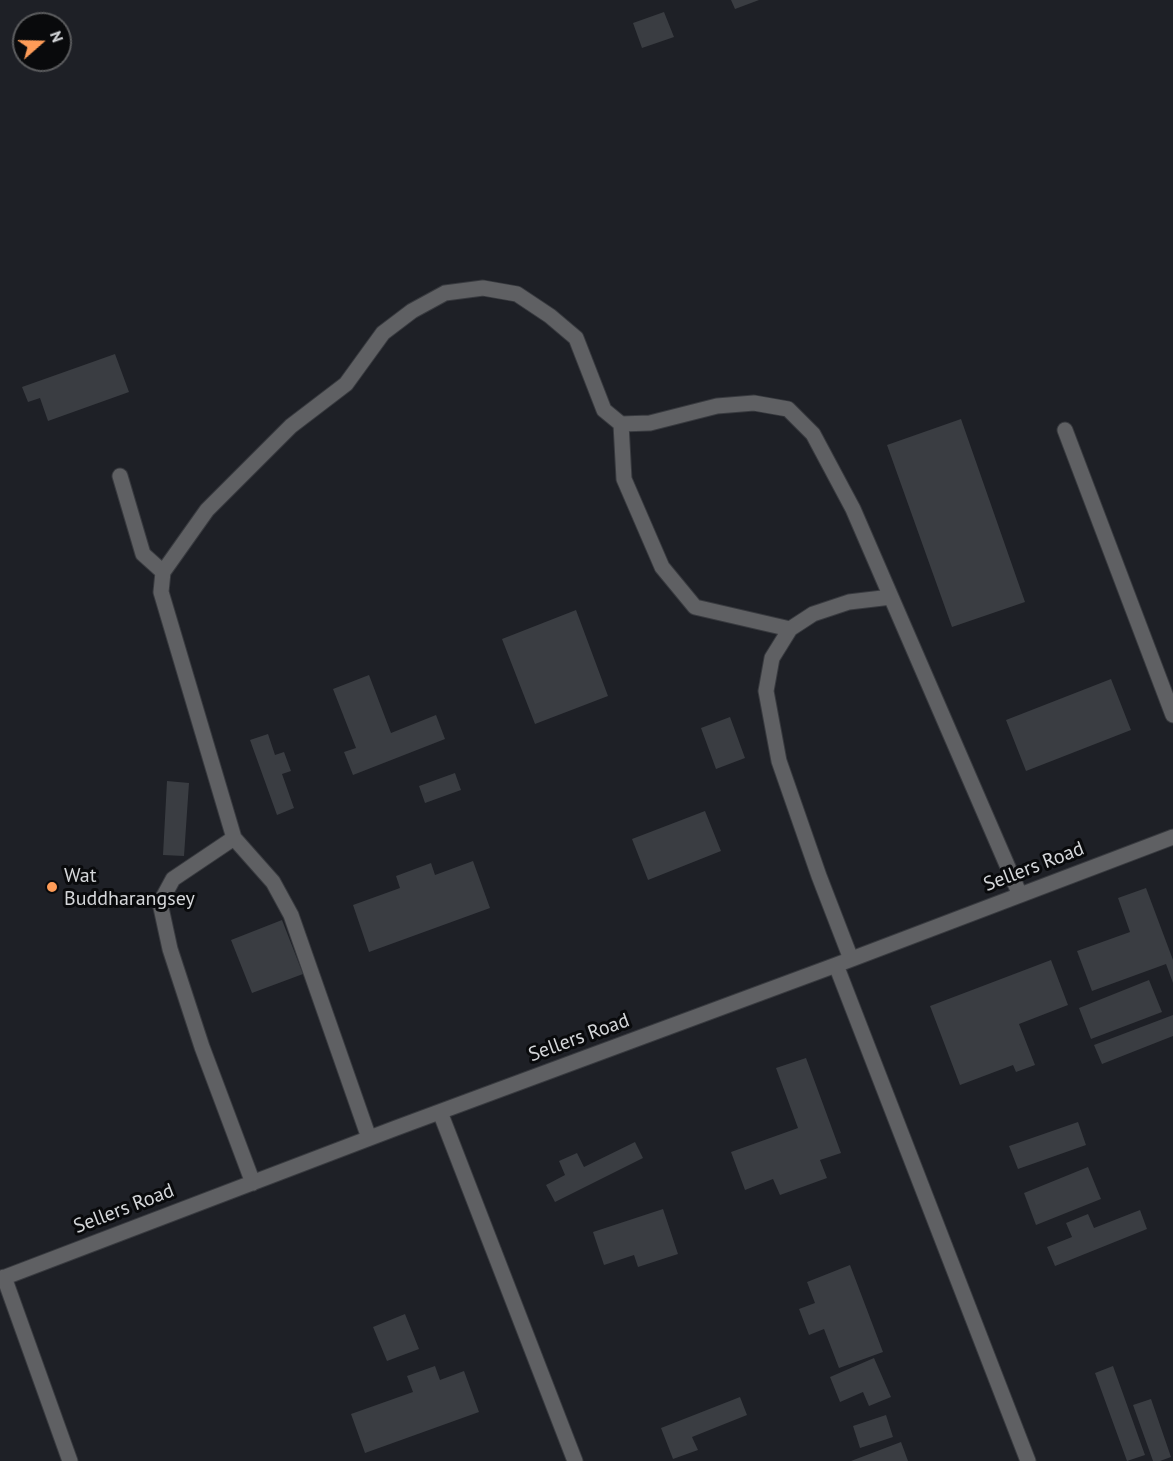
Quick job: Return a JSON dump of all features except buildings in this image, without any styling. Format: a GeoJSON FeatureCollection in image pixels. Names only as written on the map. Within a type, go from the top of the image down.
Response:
{"type":"FeatureCollection","features":[{"type":"Feature","properties":{"kind":"street"},"geometry":{"type":"LineString","coordinates":[[369,1138],[291,915],[273,882],[234,838],[161,592],[163,572],[207,510],[291,426],[346,384],[383,333],[412,311],[445,293],[483,288],[517,294],[550,316],[576,338],[604,410],[621,424],[650,423],[717,406],[754,403],[788,409],[813,434],[853,509],[1020,895]]}},
{"type":"Feature","properties":{"kind":"street"},"geometry":{"type":"LineString","coordinates":[[621,424],[624,479],[662,567],[694,607],[790,628]]}},
{"type":"Feature","properties":{"kind":"street"},"geometry":{"type":"LineString","coordinates":[[1065,430],[1173,715]]}},
{"type":"Feature","properties":{"kind":"street"},"geometry":{"type":"LineString","coordinates":[[120,476],[143,554],[163,572]]}},
{"type":"Feature","properties":{"kind":"street"},"geometry":{"type":"LineString","coordinates":[[851,959],[779,761],[766,691],[772,658],[790,628],[813,614],[849,602],[891,597]]}},
{"type":"Feature","properties":{"kind":"street","name":"Sellers Road"},"geometry":{"type":"LineString","coordinates":[[2,1278],[1173,837]]}},
{"type":"Feature","properties":{"kind":"street"},"geometry":{"type":"LineString","coordinates":[[234,838],[173,879],[160,903],[170,949],[202,1047],[253,1182]]}},
{"type":"Feature","properties":{"kind":"street"},"geometry":{"type":"LineString","coordinates":[[836,965],[1028,1461]]}},
{"type":"Feature","properties":{"kind":"street"},"geometry":{"type":"LineString","coordinates":[[440,1112],[575,1461]]}},
{"type":"Feature","properties":{"kind":"street"},"geometry":{"type":"LineString","coordinates":[[2,1278],[70,1461]]}},
{"type":"Feature","properties":{"kind":"place","name":"Wat Buddharangsey"},"geometry":{"type":"Point","coordinates":[52,887]}}]}
